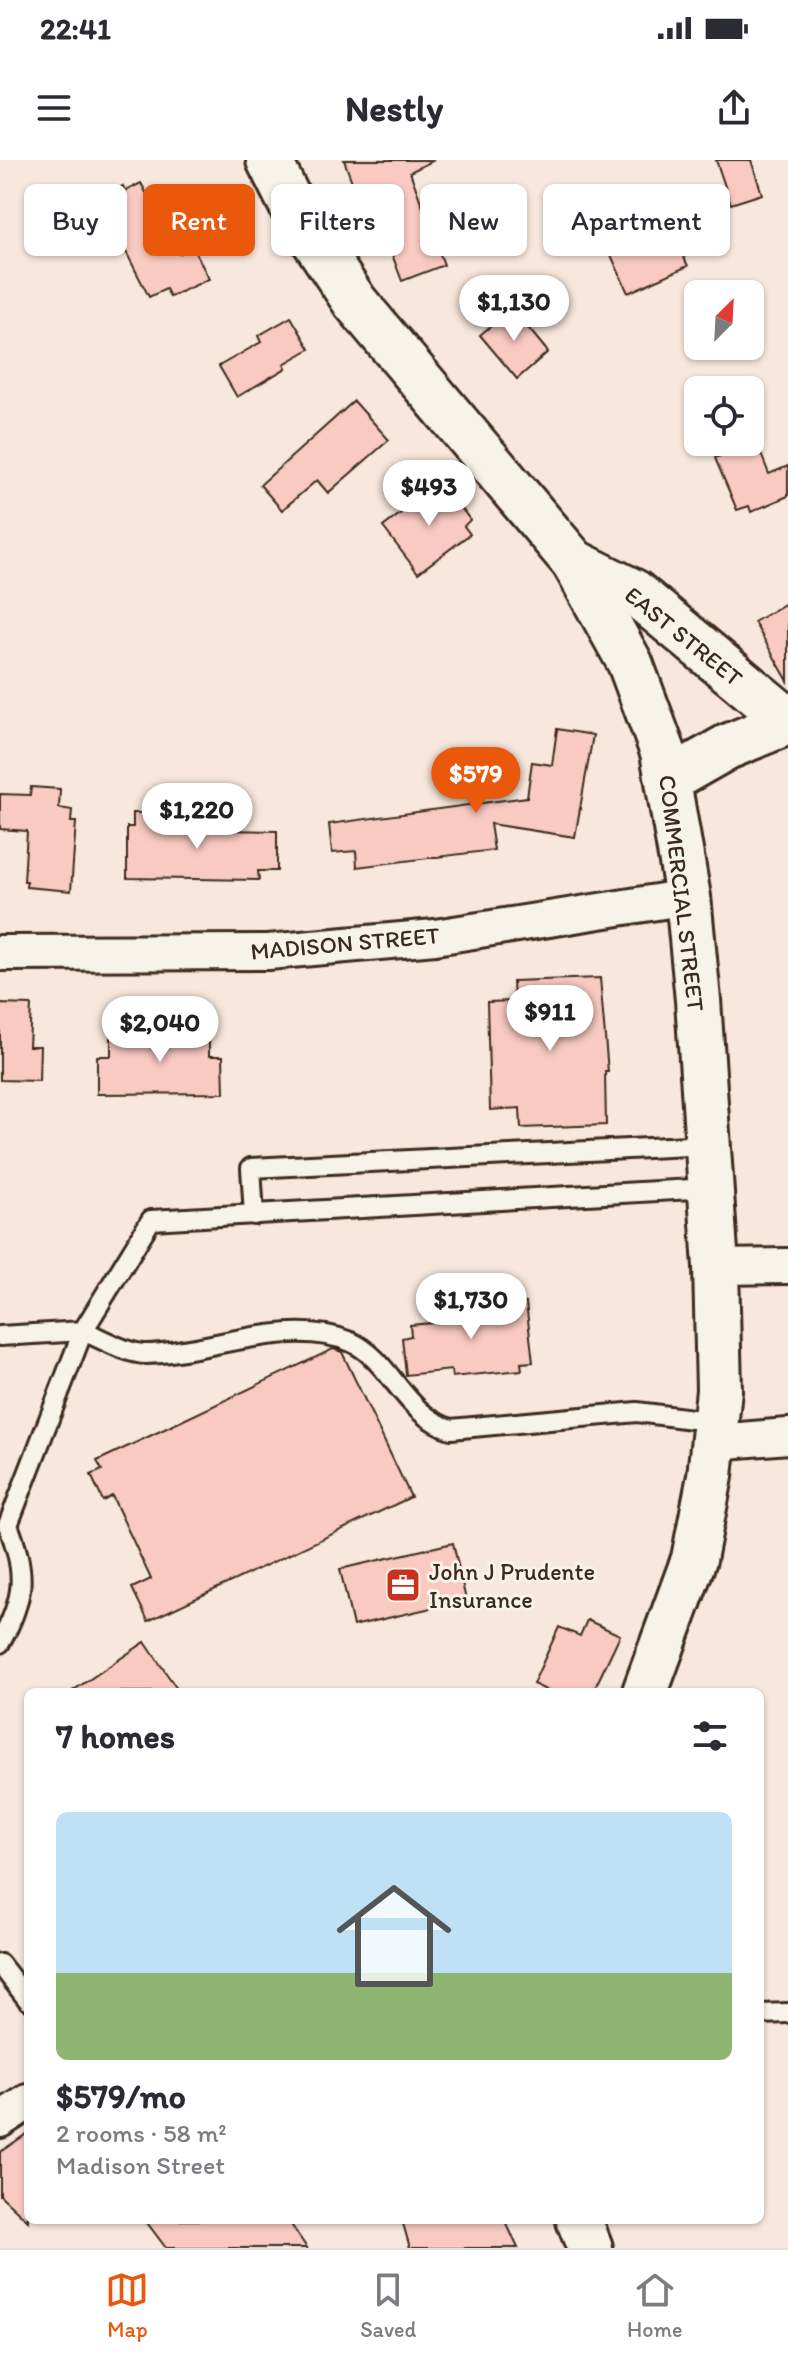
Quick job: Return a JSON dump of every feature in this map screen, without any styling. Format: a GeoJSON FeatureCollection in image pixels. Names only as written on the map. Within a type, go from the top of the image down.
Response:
{"type":"FeatureCollection","features":[{"type":"Feature","properties":{"kind":"main road","name":"COMMERCIAL STREET"},"geometry":{"type":"LineString","coordinates":[[269,160],[294,210],[355,302],[574,562],[630,663],[652,716],[669,780],[688,897],[711,1188],[719,1348],[716,1432],[694,1559],[679,1608],[647,1688]]}},
{"type":"Feature","properties":{"kind":"main road","name":"EAST STREET"},"geometry":{"type":"LineString","coordinates":[[574,562],[634,592],[788,721],[727,747],[669,780]]}},
{"type":"Feature","properties":{"kind":"main road"},"geometry":{"type":"LineString","coordinates":[[581,2224],[590,2248]]}},
{"type":"Feature","properties":{"kind":"street","name":"MADISON STREET"},"geometry":{"type":"LineString","coordinates":[[0,953],[268,952],[435,937],[688,897]]}},
{"type":"Feature","properties":{"kind":"street"},"geometry":{"type":"LineString","coordinates":[[716,1267],[788,1266]]}},
{"type":"Feature","properties":{"kind":"street"},"geometry":{"type":"LineString","coordinates":[[716,1432],[788,1436]]}},
{"type":"Feature","properties":{"kind":"street"},"geometry":{"type":"LineString","coordinates":[[0,2120],[24,2105]]}},
{"type":"Feature","properties":{"kind":"lane"},"geometry":{"type":"LineString","coordinates":[[254,1215],[251,1168],[708,1145]]}},
{"type":"Feature","properties":{"kind":"lane"},"geometry":{"type":"LineString","coordinates":[[0,1643],[13,1619],[22,1590],[20,1555],[8,1525],[83,1331],[151,1220],[711,1188]]}},
{"type":"Feature","properties":{"kind":"lane"},"geometry":{"type":"LineString","coordinates":[[0,1336],[83,1331],[143,1354],[248,1336],[319,1336],[351,1342],[421,1413],[437,1425],[451,1429],[637,1412],[716,1432]]}},
{"type":"Feature","properties":{"kind":"lane"},"geometry":{"type":"LineString","coordinates":[[0,1964],[24,1995]]}},
{"type":"Feature","properties":{"kind":"lane"},"geometry":{"type":"LineString","coordinates":[[764,2014],[788,2013]]}},
{"type":"Feature","properties":{"kind":"building"},"geometry":{"type":"Polygon","coordinates":[[[344,160],[434,160],[410,172],[420,199],[420,256],[441,256],[444,265],[402,281],[393,256],[404,256],[404,184],[353,184],[344,160]]]}},
{"type":"Feature","properties":{"kind":"building"},"geometry":{"type":"Polygon","coordinates":[[[716,160],[751,160],[762,194],[731,204],[730,184],[724,184],[716,160]]]}},
{"type":"Feature","properties":{"kind":"building"},"geometry":{"type":"Polygon","coordinates":[[[141,183],[143,187],[143,256],[198,256],[209,279],[170,297],[166,289],[149,297],[127,254],[127,190],[141,183]]]}},
{"type":"Feature","properties":{"kind":"building"},"geometry":{"type":"Polygon","coordinates":[[[611,256],[683,256],[688,266],[628,293],[611,256]]]}},
{"type":"Feature","properties":{"kind":"building"},"geometry":{"type":"Polygon","coordinates":[[[512,308],[548,352],[517,379],[480,335],[512,308]]]}},
{"type":"Feature","properties":{"kind":"building"},"geometry":{"type":"Polygon","coordinates":[[[291,317],[310,349],[284,364],[286,368],[237,397],[219,366],[261,342],[258,336],[291,317]]]}},
{"type":"Feature","properties":{"kind":"building"},"geometry":{"type":"Polygon","coordinates":[[[354,401],[389,440],[328,493],[317,480],[282,510],[260,485],[354,401]]]}},
{"type":"Feature","properties":{"kind":"building"},"geometry":{"type":"Polygon","coordinates":[[[762,456],[769,474],[788,466],[788,496],[751,512],[749,506],[737,510],[715,458],[762,456]]]}},
{"type":"Feature","properties":{"kind":"building"},"geometry":{"type":"Polygon","coordinates":[[[435,487],[442,496],[449,491],[470,520],[464,526],[470,534],[418,573],[383,527],[435,487]]]}},
{"type":"Feature","properties":{"kind":"building"},"geometry":{"type":"Polygon","coordinates":[[[788,602],[788,681],[754,622],[788,602]]]}},
{"type":"Feature","properties":{"kind":"building"},"geometry":{"type":"Polygon","coordinates":[[[557,729],[593,735],[575,837],[490,824],[494,850],[357,867],[356,851],[332,853],[329,824],[527,797],[532,762],[552,765],[557,729]]]}},
{"type":"Feature","properties":{"kind":"building"},"geometry":{"type":"Polygon","coordinates":[[[31,787],[60,789],[59,808],[72,810],[71,822],[76,822],[71,891],[26,887],[27,831],[0,829],[0,794],[30,795],[31,787]]]}},
{"type":"Feature","properties":{"kind":"building"},"geometry":{"type":"Polygon","coordinates":[[[133,813],[171,813],[171,829],[277,831],[277,871],[258,871],[259,880],[127,878],[127,827],[133,827],[133,813]]]}},
{"type":"Feature","properties":{"kind":"building"},"geometry":{"type":"Polygon","coordinates":[[[600,978],[608,1072],[605,1072],[606,1125],[521,1128],[520,1108],[490,1110],[487,1002],[514,1001],[513,981],[600,978]]]}},
{"type":"Feature","properties":{"kind":"building"},"geometry":{"type":"Polygon","coordinates":[[[0,1004],[31,1005],[29,1046],[40,1046],[39,1081],[0,1080],[0,1004]]]}},
{"type":"Feature","properties":{"kind":"building"},"geometry":{"type":"Polygon","coordinates":[[[209,1030],[209,1056],[223,1056],[224,1093],[97,1094],[97,1056],[111,1056],[111,1031],[209,1030]]]}},
{"type":"Feature","properties":{"kind":"building"},"geometry":{"type":"Polygon","coordinates":[[[526,1303],[533,1362],[521,1363],[522,1370],[452,1377],[451,1370],[406,1375],[402,1338],[411,1336],[410,1325],[443,1322],[442,1310],[526,1303]]]}},
{"type":"Feature","properties":{"kind":"building"},"geometry":{"type":"Polygon","coordinates":[[[333,1349],[342,1352],[411,1497],[148,1621],[132,1588],[151,1579],[112,1496],[103,1501],[91,1475],[102,1470],[97,1461],[333,1349]]]}},
{"type":"Feature","properties":{"kind":"building","name":"John J Prudente Insurance"},"geometry":{"type":"Polygon","coordinates":[[[453,1543],[466,1600],[353,1626],[340,1569],[453,1543]]]}},
{"type":"Feature","properties":{"kind":"building"},"geometry":{"type":"Polygon","coordinates":[[[587,1620],[620,1635],[595,1688],[542,1688],[533,1684],[559,1627],[580,1636],[587,1620]]]}},
{"type":"Feature","properties":{"kind":"building"},"geometry":{"type":"Polygon","coordinates":[[[145,1642],[176,1688],[77,1688],[145,1642]]]}},
{"type":"Feature","properties":{"kind":"building"},"geometry":{"type":"Polygon","coordinates":[[[24,2136],[24,2217],[0,2195],[0,2152],[24,2136]]]}},
{"type":"Feature","properties":{"kind":"building"},"geometry":{"type":"Polygon","coordinates":[[[148,2224],[291,2224],[307,2248],[166,2248],[148,2224]]]}},
{"type":"Feature","properties":{"kind":"building"},"geometry":{"type":"Polygon","coordinates":[[[403,2224],[507,2224],[518,2248],[410,2248],[403,2224]]]}},
{"type":"Feature","properties":{"kind":"place","name":"John J Prudente Insurance"},"geometry":{"type":"Point","coordinates":[403,1585]}}]}
